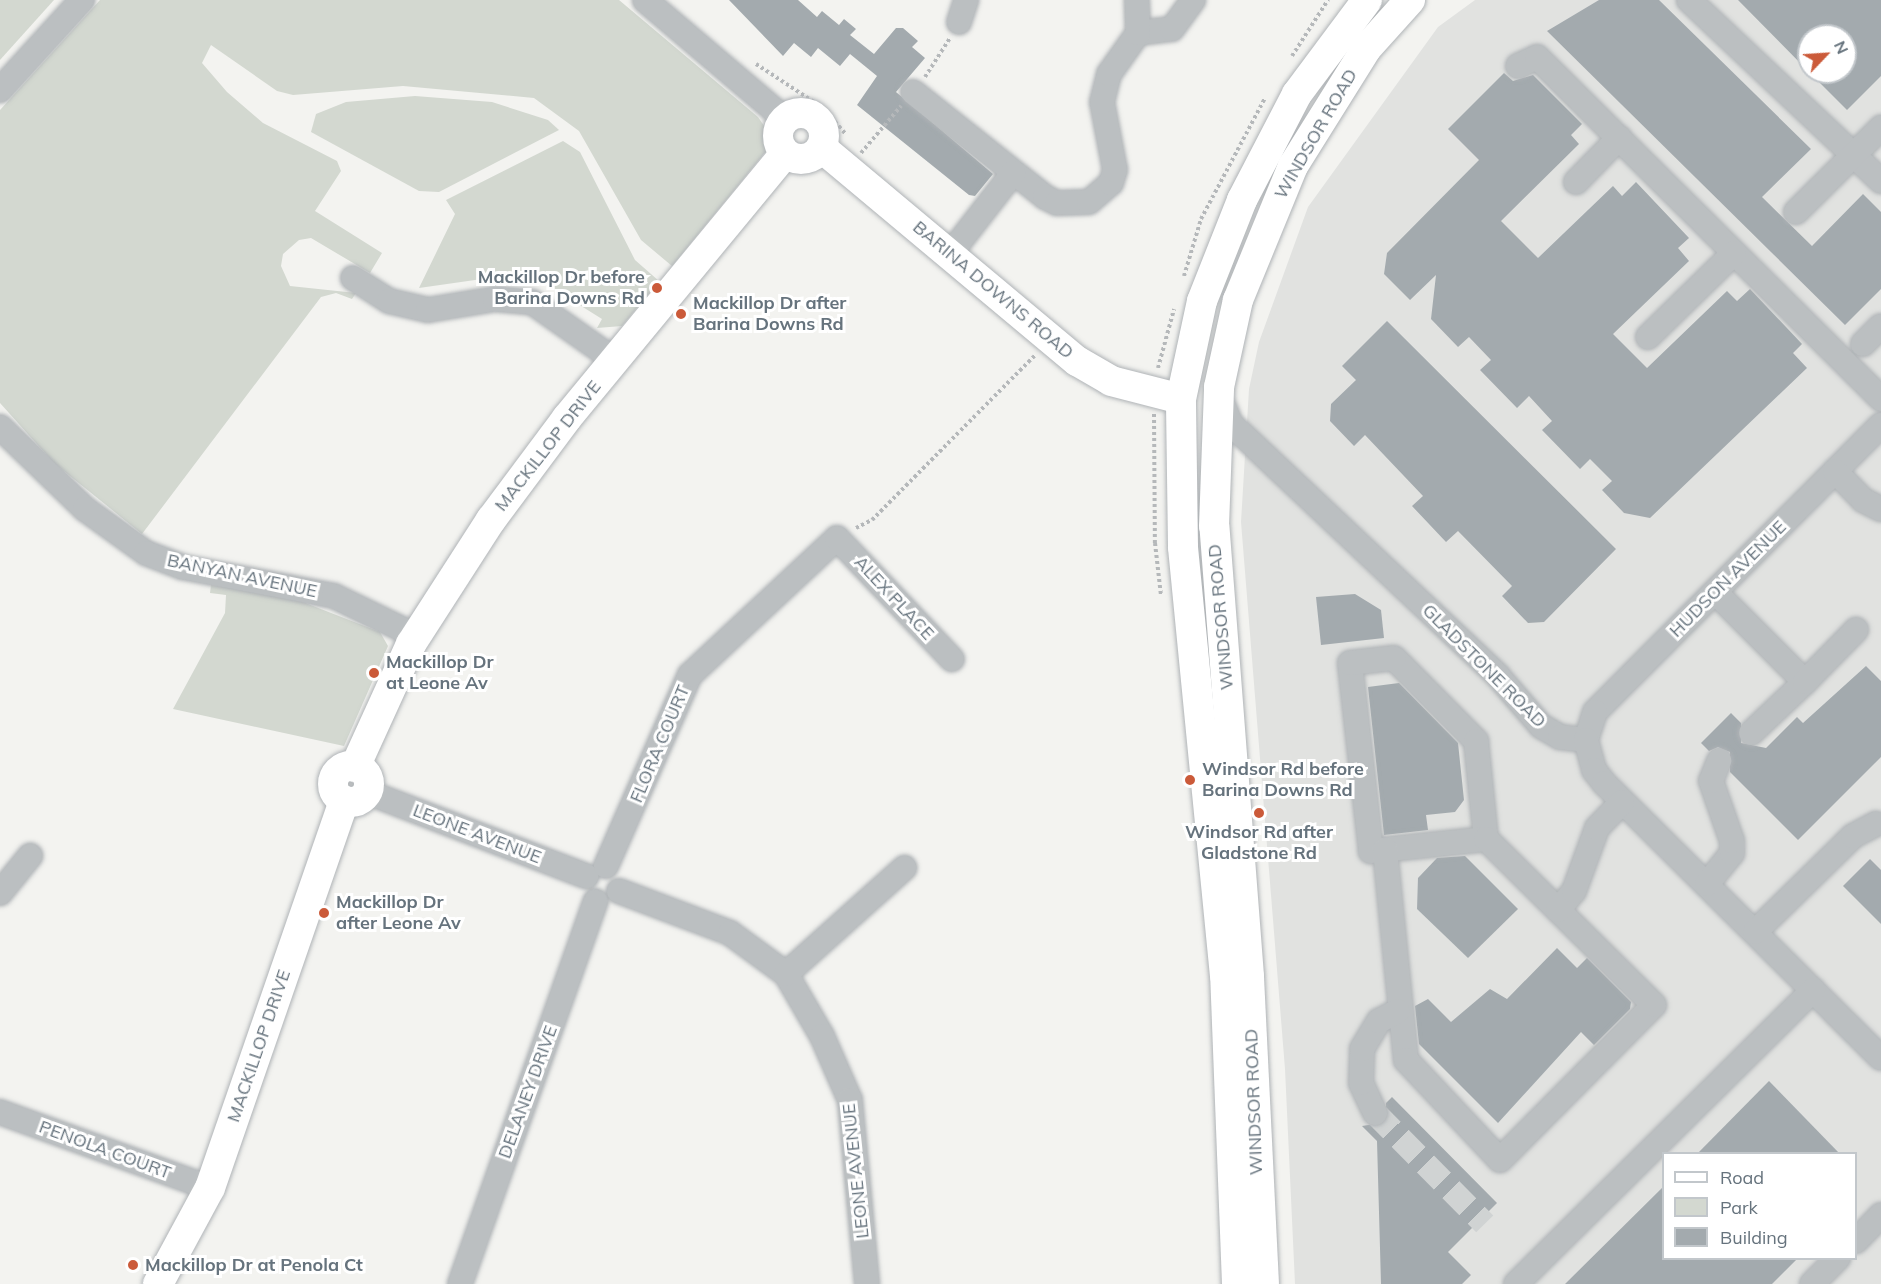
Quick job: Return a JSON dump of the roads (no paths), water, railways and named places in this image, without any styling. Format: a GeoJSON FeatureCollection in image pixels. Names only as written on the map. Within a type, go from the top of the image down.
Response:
{"type":"FeatureCollection","features":[{"type":"Feature","properties":{"kind":"main road","name":"WINDSOR ROAD"},"geometry":{"type":"LineString","coordinates":[[1237,1284],[1226,976],[1184,547],[1181,399],[1202,301],[1242,200],[1297,94],[1367,0]]}},
{"type":"Feature","properties":{"kind":"main road","name":"WINDSOR ROAD"},"geometry":{"type":"LineString","coordinates":[[1264,1284],[1248,964],[1214,526],[1219,387],[1238,300],[1270,214],[1310,138],[1366,49],[1410,0]]}},
{"type":"Feature","properties":{"kind":"main road"},"geometry":{"type":"LineString","coordinates":[[796,112],[816,118],[824,129],[822,148],[804,160],[785,154],[778,138],[785,119],[796,112]]}},
{"type":"Feature","properties":{"kind":"main road","name":"BARINA DOWNS ROAD"},"geometry":{"type":"LineString","coordinates":[[822,148],[1050,339],[1111,381],[1181,399]]}},
{"type":"Feature","properties":{"kind":"main road","name":"MACKILLOP DRIVE"},"geometry":{"type":"LineString","coordinates":[[158,1284],[210,1188],[355,787],[379,704],[416,636],[491,520],[616,361],[785,154]]}},
{"type":"Feature","properties":{"kind":"main road"},"geometry":{"type":"LineString","coordinates":[[1181,399],[1197,389],[1238,300]]}},
{"type":"Feature","properties":{"kind":"street"},"geometry":{"type":"LineString","coordinates":[[0,90],[82,0]]}},
{"type":"Feature","properties":{"kind":"street"},"geometry":{"type":"LineString","coordinates":[[645,0],[785,119]]}},
{"type":"Feature","properties":{"kind":"street"},"geometry":{"type":"LineString","coordinates":[[913,92],[1013,173],[1057,203],[1089,202],[1102,194],[1115,170],[1103,116],[1105,87],[1138,33],[1137,0]]}},
{"type":"Feature","properties":{"kind":"street"},"geometry":{"type":"LineString","coordinates":[[1138,33],[1172,29],[1193,0]]}},
{"type":"Feature","properties":{"kind":"street"},"geometry":{"type":"LineString","coordinates":[[1689,0],[1881,181]]}},
{"type":"Feature","properties":{"kind":"street"},"geometry":{"type":"LineString","coordinates":[[1518,66],[1537,57],[1881,399]]}},
{"type":"Feature","properties":{"kind":"street"},"geometry":{"type":"LineString","coordinates":[[1797,212],[1881,128]]}},
{"type":"Feature","properties":{"kind":"street"},"geometry":{"type":"LineString","coordinates":[[1576,182],[1619,138]]}},
{"type":"Feature","properties":{"kind":"street"},"geometry":{"type":"LineString","coordinates":[[950,254],[1013,173]]}},
{"type":"Feature","properties":{"kind":"street"},"geometry":{"type":"LineString","coordinates":[[1647,337],[1734,253]]}},
{"type":"Feature","properties":{"kind":"street"},"geometry":{"type":"LineString","coordinates":[[353,278],[389,301],[428,310],[495,299],[532,302],[616,361]]}},
{"type":"Feature","properties":{"kind":"street"},"geometry":{"type":"LineString","coordinates":[[1863,344],[1881,326]]}},
{"type":"Feature","properties":{"kind":"street","name":"GLADSTONE ROAD"},"geometry":{"type":"LineString","coordinates":[[1219,387],[1231,424],[1498,676],[1541,726],[1560,737],[1586,740]]}},
{"type":"Feature","properties":{"kind":"street","name":"HUDSON AVENUE"},"geometry":{"type":"LineString","coordinates":[[1586,740],[1595,712],[1881,425]]}},
{"type":"Feature","properties":{"kind":"street","name":"BANYAN AVENUE"},"geometry":{"type":"LineString","coordinates":[[0,427],[85,509],[146,553],[183,567],[334,596],[416,636]]}},
{"type":"Feature","properties":{"kind":"street"},"geometry":{"type":"LineString","coordinates":[[1835,471],[1863,500],[1881,509]]}},
{"type":"Feature","properties":{"kind":"street","name":"ALEX PLACE"},"geometry":{"type":"LineString","coordinates":[[837,538],[952,659]]}},
{"type":"Feature","properties":{"kind":"street","name":"FLORA COURT"},"geometry":{"type":"LineString","coordinates":[[596,871],[690,675],[837,538]]}},
{"type":"Feature","properties":{"kind":"street"},"geometry":{"type":"LineString","coordinates":[[1715,592],[1804,682]]}},
{"type":"Feature","properties":{"kind":"street"},"geometry":{"type":"LineString","coordinates":[[1751,733],[1856,630]]}},
{"type":"Feature","properties":{"kind":"street"},"geometry":{"type":"LineString","coordinates":[[1385,850],[1401,1046],[1414,1073],[1500,1160],[1654,1005],[1486,839],[1476,741],[1394,658],[1350,663],[1371,851],[1486,839]]}},
{"type":"Feature","properties":{"kind":"street"},"geometry":{"type":"LineString","coordinates":[[1586,740],[1594,770],[1622,802],[1881,1058]]}},
{"type":"Feature","properties":{"kind":"street"},"geometry":{"type":"LineString","coordinates":[[1707,884],[1732,853],[1711,781],[1719,761]]}},
{"type":"Feature","properties":{"kind":"street","name":"LEONE AVENUE"},"geometry":{"type":"LineString","coordinates":[[355,787],[596,871]]}},
{"type":"Feature","properties":{"kind":"street"},"geometry":{"type":"LineString","coordinates":[[1558,910],[1574,891],[1597,828],[1622,802]]}},
{"type":"Feature","properties":{"kind":"street"},"geometry":{"type":"LineString","coordinates":[[1755,932],[1853,836],[1876,824]]}},
{"type":"Feature","properties":{"kind":"street"},"geometry":{"type":"LineString","coordinates":[[0,892],[30,856]]}},
{"type":"Feature","properties":{"kind":"street"},"geometry":{"type":"LineString","coordinates":[[786,974],[904,868]]}},
{"type":"Feature","properties":{"kind":"street"},"geometry":{"type":"LineString","coordinates":[[596,871],[621,879],[619,891],[605,902],[597,901],[585,886],[596,871]]}},
{"type":"Feature","properties":{"kind":"street","name":"LEONE AVENUE"},"geometry":{"type":"LineString","coordinates":[[619,891],[730,933],[786,974],[822,1036],[850,1100],[867,1284]]}},
{"type":"Feature","properties":{"kind":"street","name":"DELANEY DRIVE"},"geometry":{"type":"LineString","coordinates":[[460,1284],[597,901]]}},
{"type":"Feature","properties":{"kind":"street"},"geometry":{"type":"LineString","coordinates":[[1516,1284],[1813,990]]}},
{"type":"Feature","properties":{"kind":"street"},"geometry":{"type":"LineString","coordinates":[[1375,1113],[1361,1083],[1362,1049],[1379,1021],[1398,1011]]}},
{"type":"Feature","properties":{"kind":"street","name":"PENOLA COURT"},"geometry":{"type":"LineString","coordinates":[[0,1112],[210,1188]]}},
{"type":"Feature","properties":{"kind":"street"},"geometry":{"type":"LineString","coordinates":[[1857,1240],[1881,1215]]}},
{"type":"Feature","properties":{"kind":"street"},"geometry":{"type":"LineString","coordinates":[[1812,1284],[1836,1260]]}},
{"type":"Feature","properties":{"kind":"tunnel"},"geometry":{"type":"LineString","coordinates":[[1375,1113],[1485,1224]]}},
{"type":"Feature","properties":{"kind":"place","name":"Mackillop Dr before Barina Downs Rd"},"geometry":{"type":"Point","coordinates":[657,288]}},
{"type":"Feature","properties":{"kind":"place","name":"Mackillop Dr after Barina Downs Rd"},"geometry":{"type":"Point","coordinates":[681,314]}},
{"type":"Feature","properties":{"kind":"place","name":"Mackillop Dr at Leone Av"},"geometry":{"type":"Point","coordinates":[374,673]}},
{"type":"Feature","properties":{"kind":"place","name":"Windsor Rd before Barina Downs Rd"},"geometry":{"type":"Point","coordinates":[1190,780]}},
{"type":"Feature","properties":{"kind":"place","name":"Windsor Rd after Gladstone Rd"},"geometry":{"type":"Point","coordinates":[1259,813]}},
{"type":"Feature","properties":{"kind":"place","name":"Mackillop Dr after Leone Av"},"geometry":{"type":"Point","coordinates":[324,913]}},
{"type":"Feature","properties":{"kind":"place","name":"Mackillop Dr at Penola Ct"},"geometry":{"type":"Point","coordinates":[133,1265]}}]}
